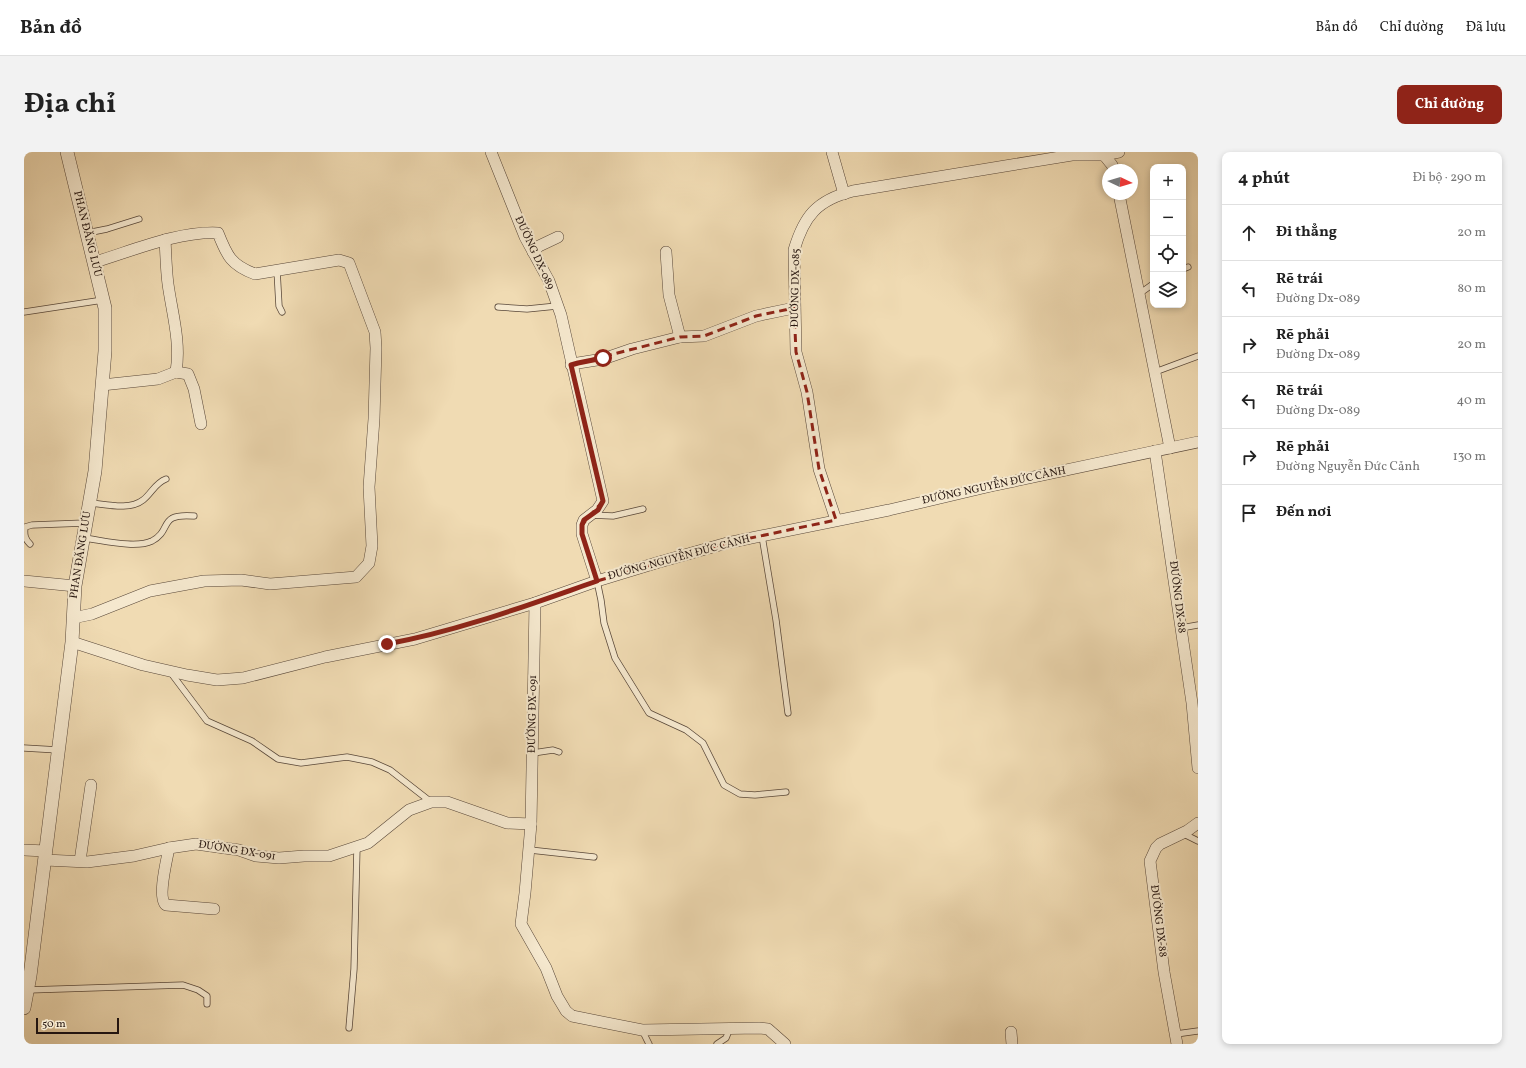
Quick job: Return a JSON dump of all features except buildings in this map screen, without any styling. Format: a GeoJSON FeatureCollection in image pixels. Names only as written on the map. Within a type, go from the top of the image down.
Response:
{"type":"FeatureCollection","features":[{"type":"Feature","properties":{"kind":"street","name":"PHAN ĐĂNG LƯU"},"geometry":{"type":"LineString","coordinates":[[24,1008],[72,642],[74,586],[95,471],[105,351],[105,308],[67,152]]}},
{"type":"Feature","properties":{"kind":"street","name":"ĐƯỜNG DX-089"},"geometry":{"type":"LineString","coordinates":[[491,152],[525,237],[548,281],[557,306],[603,501],[598,510],[584,520],[582,534],[597,581]]}},
{"type":"Feature","properties":{"kind":"street"},"geometry":{"type":"LineString","coordinates":[[832,152],[844,194]]}},
{"type":"Feature","properties":{"kind":"street","name":"ĐƯỜNG DX-085"},"geometry":{"type":"LineString","coordinates":[[836,520],[819,469],[807,392],[796,352],[794,250],[799,235],[810,214],[820,205],[844,194],[1072,155],[1104,155],[1119,152]]}},
{"type":"Feature","properties":{"kind":"street"},"geometry":{"type":"LineString","coordinates":[[1104,155],[1112,164]]}},
{"type":"Feature","properties":{"kind":"street"},"geometry":{"type":"LineString","coordinates":[[1120,200],[1132,253],[1138,295],[1170,448]]}},
{"type":"Feature","properties":{"kind":"street"},"geometry":{"type":"LineString","coordinates":[[73,618],[92,614],[150,591],[196,582],[241,580],[270,584],[356,577],[369,563],[372,546],[369,487],[374,419],[375,332],[349,263],[339,260],[255,274],[242,269],[233,263],[223,246],[218,233],[181,236],[95,262]]}},
{"type":"Feature","properties":{"kind":"street"},"geometry":{"type":"LineString","coordinates":[[533,252],[539,246],[558,236]]}},
{"type":"Feature","properties":{"kind":"street"},"geometry":{"type":"LineString","coordinates":[[165,240],[167,282],[179,358],[176,372]]}},
{"type":"Feature","properties":{"kind":"street"},"geometry":{"type":"LineString","coordinates":[[666,252],[669,295],[680,337]]}},
{"type":"Feature","properties":{"kind":"street"},"geometry":{"type":"LineString","coordinates":[[571,365],[680,337],[704,336],[756,316],[794,308]]}},
{"type":"Feature","properties":{"kind":"street"},"geometry":{"type":"LineString","coordinates":[[102,385],[158,379],[176,372],[188,374],[194,389],[201,424]]}},
{"type":"Feature","properties":{"kind":"street","name":"ĐƯỜNG NGUYỄN ĐỨC CẢNH"},"geometry":{"type":"LineString","coordinates":[[72,642],[143,665],[170,671],[217,680],[243,678],[325,657],[415,639],[534,603],[597,581],[727,543],[1198,442]]}},
{"type":"Feature","properties":{"kind":"street","name":"ĐƯỜNG DX-88"},"geometry":{"type":"LineString","coordinates":[[1155,451],[1192,703],[1198,768]]}},
{"type":"Feature","properties":{"kind":"street"},"geometry":{"type":"LineString","coordinates":[[24,581],[74,586]]}},
{"type":"Feature","properties":{"kind":"street","name":"ĐƯỜNG ĐX-091"},"geometry":{"type":"LineString","coordinates":[[534,603],[533,753],[530,850],[521,924],[546,968],[566,1011],[572,1016],[642,1030],[730,1028],[768,1029],[785,1044]]}},
{"type":"Feature","properties":{"kind":"street"},"geometry":{"type":"LineString","coordinates":[[80,861],[91,784]]}},
{"type":"Feature","properties":{"kind":"street","name":"ĐƯỜNG ĐX-091"},"geometry":{"type":"LineString","coordinates":[[24,850],[45,856],[80,861],[134,856],[169,848],[196,844],[239,850],[256,856],[279,858],[328,856],[368,843],[409,810],[430,802],[447,802],[458,805],[507,823],[531,824]]}},
{"type":"Feature","properties":{"kind":"street","name":"ĐƯỜNG DX-88"},"geometry":{"type":"LineString","coordinates":[[1176,1039],[1164,972],[1150,861],[1156,848],[1160,844],[1198,823]]}},
{"type":"Feature","properties":{"kind":"street"},"geometry":{"type":"LineString","coordinates":[[169,848],[163,883],[164,904],[214,909]]}},
{"type":"Feature","properties":{"kind":"street"},"geometry":{"type":"LineString","coordinates":[[1011,1032],[1012,1044]]}},
{"type":"Feature","properties":{"kind":"lane"},"geometry":{"type":"LineString","coordinates":[[87,233],[107,229],[139,219]]}},
{"type":"Feature","properties":{"kind":"lane"},"geometry":{"type":"LineString","coordinates":[[277,270],[279,306],[282,312]]}},
{"type":"Feature","properties":{"kind":"lane"},"geometry":{"type":"LineString","coordinates":[[1138,295],[1150,286]]}},
{"type":"Feature","properties":{"kind":"lane"},"geometry":{"type":"LineString","coordinates":[[24,312],[103,300]]}},
{"type":"Feature","properties":{"kind":"lane"},"geometry":{"type":"LineString","coordinates":[[498,307],[527,309],[557,306]]}},
{"type":"Feature","properties":{"kind":"lane"},"geometry":{"type":"LineString","coordinates":[[1154,372],[1198,356]]}},
{"type":"Feature","properties":{"kind":"lane"},"geometry":{"type":"LineString","coordinates":[[89,503],[127,506],[142,501],[159,482],[166,479]]}},
{"type":"Feature","properties":{"kind":"lane"},"geometry":{"type":"LineString","coordinates":[[590,515],[613,516],[643,510]]}},
{"type":"Feature","properties":{"kind":"lane"},"geometry":{"type":"LineString","coordinates":[[83,538],[134,544],[151,541],[161,534],[166,522],[174,517],[182,515],[194,516]]}},
{"type":"Feature","properties":{"kind":"lane"},"geometry":{"type":"LineString","coordinates":[[30,544],[26,539],[24,528],[32,525],[86,523]]}},
{"type":"Feature","properties":{"kind":"lane"},"geometry":{"type":"LineString","coordinates":[[762,536],[776,620],[788,713]]}},
{"type":"Feature","properties":{"kind":"lane"},"geometry":{"type":"LineString","coordinates":[[597,581],[604,623],[615,658],[649,713],[686,730],[703,744],[724,785],[740,794],[755,795],[786,792]]}},
{"type":"Feature","properties":{"kind":"lane"},"geometry":{"type":"LineString","coordinates":[[1181,628],[1198,625]]}},
{"type":"Feature","properties":{"kind":"lane"},"geometry":{"type":"LineString","coordinates":[[170,671],[207,721],[252,741],[278,759],[301,764],[347,757],[372,762],[390,770],[430,802]]}},
{"type":"Feature","properties":{"kind":"lane"},"geometry":{"type":"LineString","coordinates":[[24,748],[59,750]]}},
{"type":"Feature","properties":{"kind":"lane"},"geometry":{"type":"LineString","coordinates":[[533,753],[553,750],[559,752]]}},
{"type":"Feature","properties":{"kind":"lane"},"geometry":{"type":"LineString","coordinates":[[1182,833],[1198,841]]}},
{"type":"Feature","properties":{"kind":"lane"},"geometry":{"type":"LineString","coordinates":[[349,1028],[354,961],[357,847]]}},
{"type":"Feature","properties":{"kind":"lane"},"geometry":{"type":"LineString","coordinates":[[530,850],[594,857]]}},
{"type":"Feature","properties":{"kind":"lane"},"geometry":{"type":"LineString","coordinates":[[27,990],[183,985],[198,990],[207,996],[207,1004]]}},
{"type":"Feature","properties":{"kind":"lane"},"geometry":{"type":"LineString","coordinates":[[717,1044],[726,1038],[730,1028]]}},
{"type":"Feature","properties":{"kind":"lane"},"geometry":{"type":"LineString","coordinates":[[642,1030],[648,1044]]}},
{"type":"Feature","properties":{"kind":"lane"},"geometry":{"type":"LineString","coordinates":[[1176,1039],[1198,1031]]}},
{"type":"Feature","properties":{"kind":"highlighted area"},"geometry":{"type":"Polygon","coordinates":[[[794,308],[796,352],[807,392],[819,469],[836,520],[727,543],[597,581],[582,534],[582,525],[603,501],[571,365],[680,337],[704,336],[756,316],[794,308]]]}},
{"type":"Feature","properties":{"kind":"route"},"geometry":{"type":"LineString","coordinates":[[387,644],[438,633],[534,603],[597,581],[582,534],[582,525],[584,520],[598,510],[603,501],[571,365],[603,358]]}}]}
